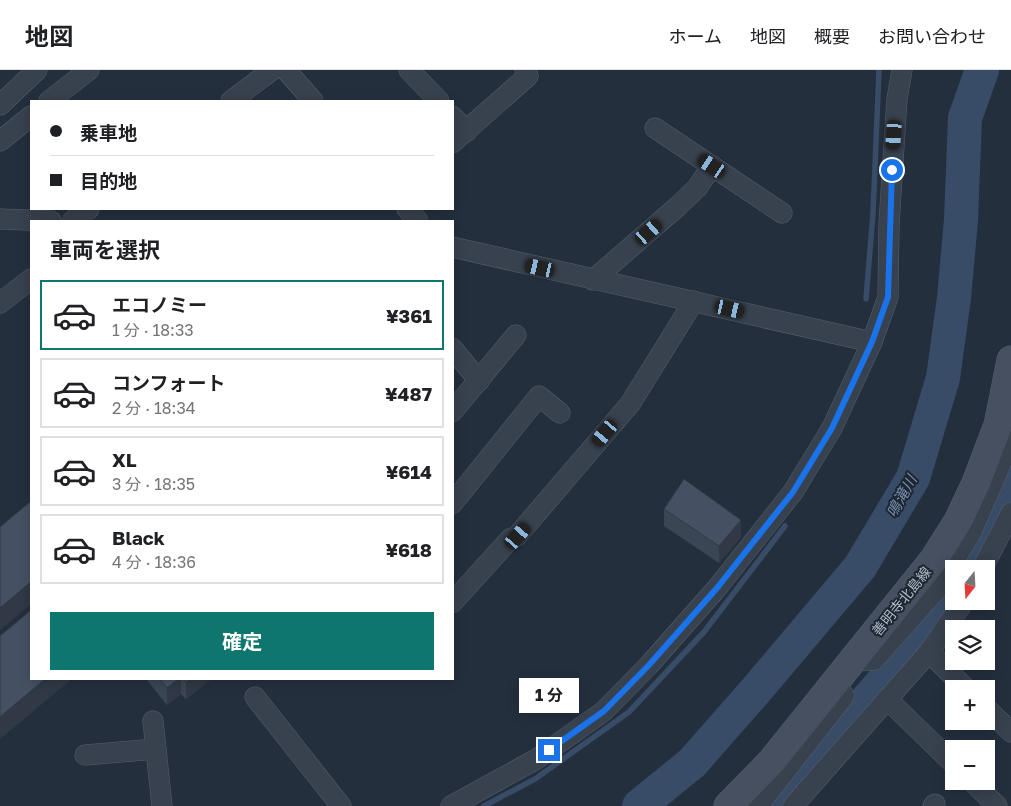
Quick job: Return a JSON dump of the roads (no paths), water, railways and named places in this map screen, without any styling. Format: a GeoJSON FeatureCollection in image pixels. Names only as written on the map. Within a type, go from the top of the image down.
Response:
{"type":"FeatureCollection","features":[{"type":"Feature","properties":{"kind":"main road","name":"善明寺北島線"},"geometry":{"type":"LineString","coordinates":[[728,806],[771,762],[934,559],[958,521],[976,483],[998,425],[1008,421],[1011,360]]}},
{"type":"Feature","properties":{"kind":"street"},"geometry":{"type":"LineString","coordinates":[[0,105],[37,70]]}},
{"type":"Feature","properties":{"kind":"street"},"geometry":{"type":"LineString","coordinates":[[50,100],[89,70]]}},
{"type":"Feature","properties":{"kind":"street"},"geometry":{"type":"LineString","coordinates":[[232,100],[272,70]]}},
{"type":"Feature","properties":{"kind":"street"},"geometry":{"type":"LineString","coordinates":[[286,70],[312,100]]}},
{"type":"Feature","properties":{"kind":"street"},"geometry":{"type":"LineString","coordinates":[[409,70],[438,100]]}},
{"type":"Feature","properties":{"kind":"street"},"geometry":{"type":"LineString","coordinates":[[454,121],[460,137],[528,76],[525,70]]}},
{"type":"Feature","properties":{"kind":"street"},"geometry":{"type":"LineString","coordinates":[[450,806],[535,760],[604,711],[649,665],[717,588],[793,492],[832,428],[872,342],[888,297],[889,224],[896,99],[902,70]]}},
{"type":"Feature","properties":{"kind":"street"},"geometry":{"type":"LineString","coordinates":[[0,141],[30,117]]}},
{"type":"Feature","properties":{"kind":"street"},"geometry":{"type":"LineString","coordinates":[[655,128],[782,212]]}},
{"type":"Feature","properties":{"kind":"street"},"geometry":{"type":"LineString","coordinates":[[593,280],[697,188],[712,166]]}},
{"type":"Feature","properties":{"kind":"street"},"geometry":{"type":"LineString","coordinates":[[73,220],[88,210]]}},
{"type":"Feature","properties":{"kind":"street"},"geometry":{"type":"LineString","coordinates":[[407,210],[417,220]]}},
{"type":"Feature","properties":{"kind":"street"},"geometry":{"type":"LineString","coordinates":[[0,219],[30,220]]}},
{"type":"Feature","properties":{"kind":"street"},"geometry":{"type":"LineString","coordinates":[[454,247],[872,342]]}},
{"type":"Feature","properties":{"kind":"street"},"geometry":{"type":"LineString","coordinates":[[0,303],[30,280]]}},
{"type":"Feature","properties":{"kind":"street"},"geometry":{"type":"LineString","coordinates":[[454,601],[510,539],[518,536],[630,404],[694,301]]}},
{"type":"Feature","properties":{"kind":"street"},"geometry":{"type":"LineString","coordinates":[[454,410],[516,335]]}},
{"type":"Feature","properties":{"kind":"street"},"geometry":{"type":"LineString","coordinates":[[454,351],[478,381]]}},
{"type":"Feature","properties":{"kind":"street"},"geometry":{"type":"LineString","coordinates":[[454,502],[539,396],[560,413]]}},
{"type":"Feature","properties":{"kind":"street"},"geometry":{"type":"LineString","coordinates":[[982,560],[983,540],[1008,421]]}},
{"type":"Feature","properties":{"kind":"street"},"geometry":{"type":"LineString","coordinates":[[758,806],[844,696],[844,671],[874,660],[936,590],[1011,513]]}},
{"type":"Feature","properties":{"kind":"street"},"geometry":{"type":"LineString","coordinates":[[794,806],[929,652],[958,610]]}},
{"type":"Feature","properties":{"kind":"street"},"geometry":{"type":"LineString","coordinates":[[929,652],[957,680]]}},
{"type":"Feature","properties":{"kind":"street"},"geometry":{"type":"LineString","coordinates":[[255,697],[341,806]]}},
{"type":"Feature","properties":{"kind":"street"},"geometry":{"type":"LineString","coordinates":[[887,699],[945,755]]}},
{"type":"Feature","properties":{"kind":"street"},"geometry":{"type":"LineString","coordinates":[[995,717],[1011,732]]}},
{"type":"Feature","properties":{"kind":"street"},"geometry":{"type":"LineString","coordinates":[[153,721],[162,806]]}},
{"type":"Feature","properties":{"kind":"street"},"geometry":{"type":"LineString","coordinates":[[85,755],[156,748]]}},
{"type":"Feature","properties":{"kind":"street"},"geometry":{"type":"LineString","coordinates":[[981,790],[998,806]]}},
{"type":"Feature","properties":{"kind":"waterway"},"geometry":{"type":"LineString","coordinates":[[866,299],[873,213],[879,70]]}},
{"type":"Feature","properties":{"kind":"waterway","name":"鳴滝川"},"geometry":{"type":"LineString","coordinates":[[639,806],[692,763],[860,567],[913,478],[943,378],[954,298],[961,220],[965,118],[982,70]]}},
{"type":"Feature","properties":{"kind":"waterway"},"geometry":{"type":"LineString","coordinates":[[974,560],[1011,479]]}},
{"type":"Feature","properties":{"kind":"waterway"},"geometry":{"type":"LineString","coordinates":[[484,806],[535,779],[629,712],[704,632],[785,526]]}},
{"type":"Feature","properties":{"kind":"waterway"},"geometry":{"type":"LineString","coordinates":[[778,806],[945,609]]}}]}
